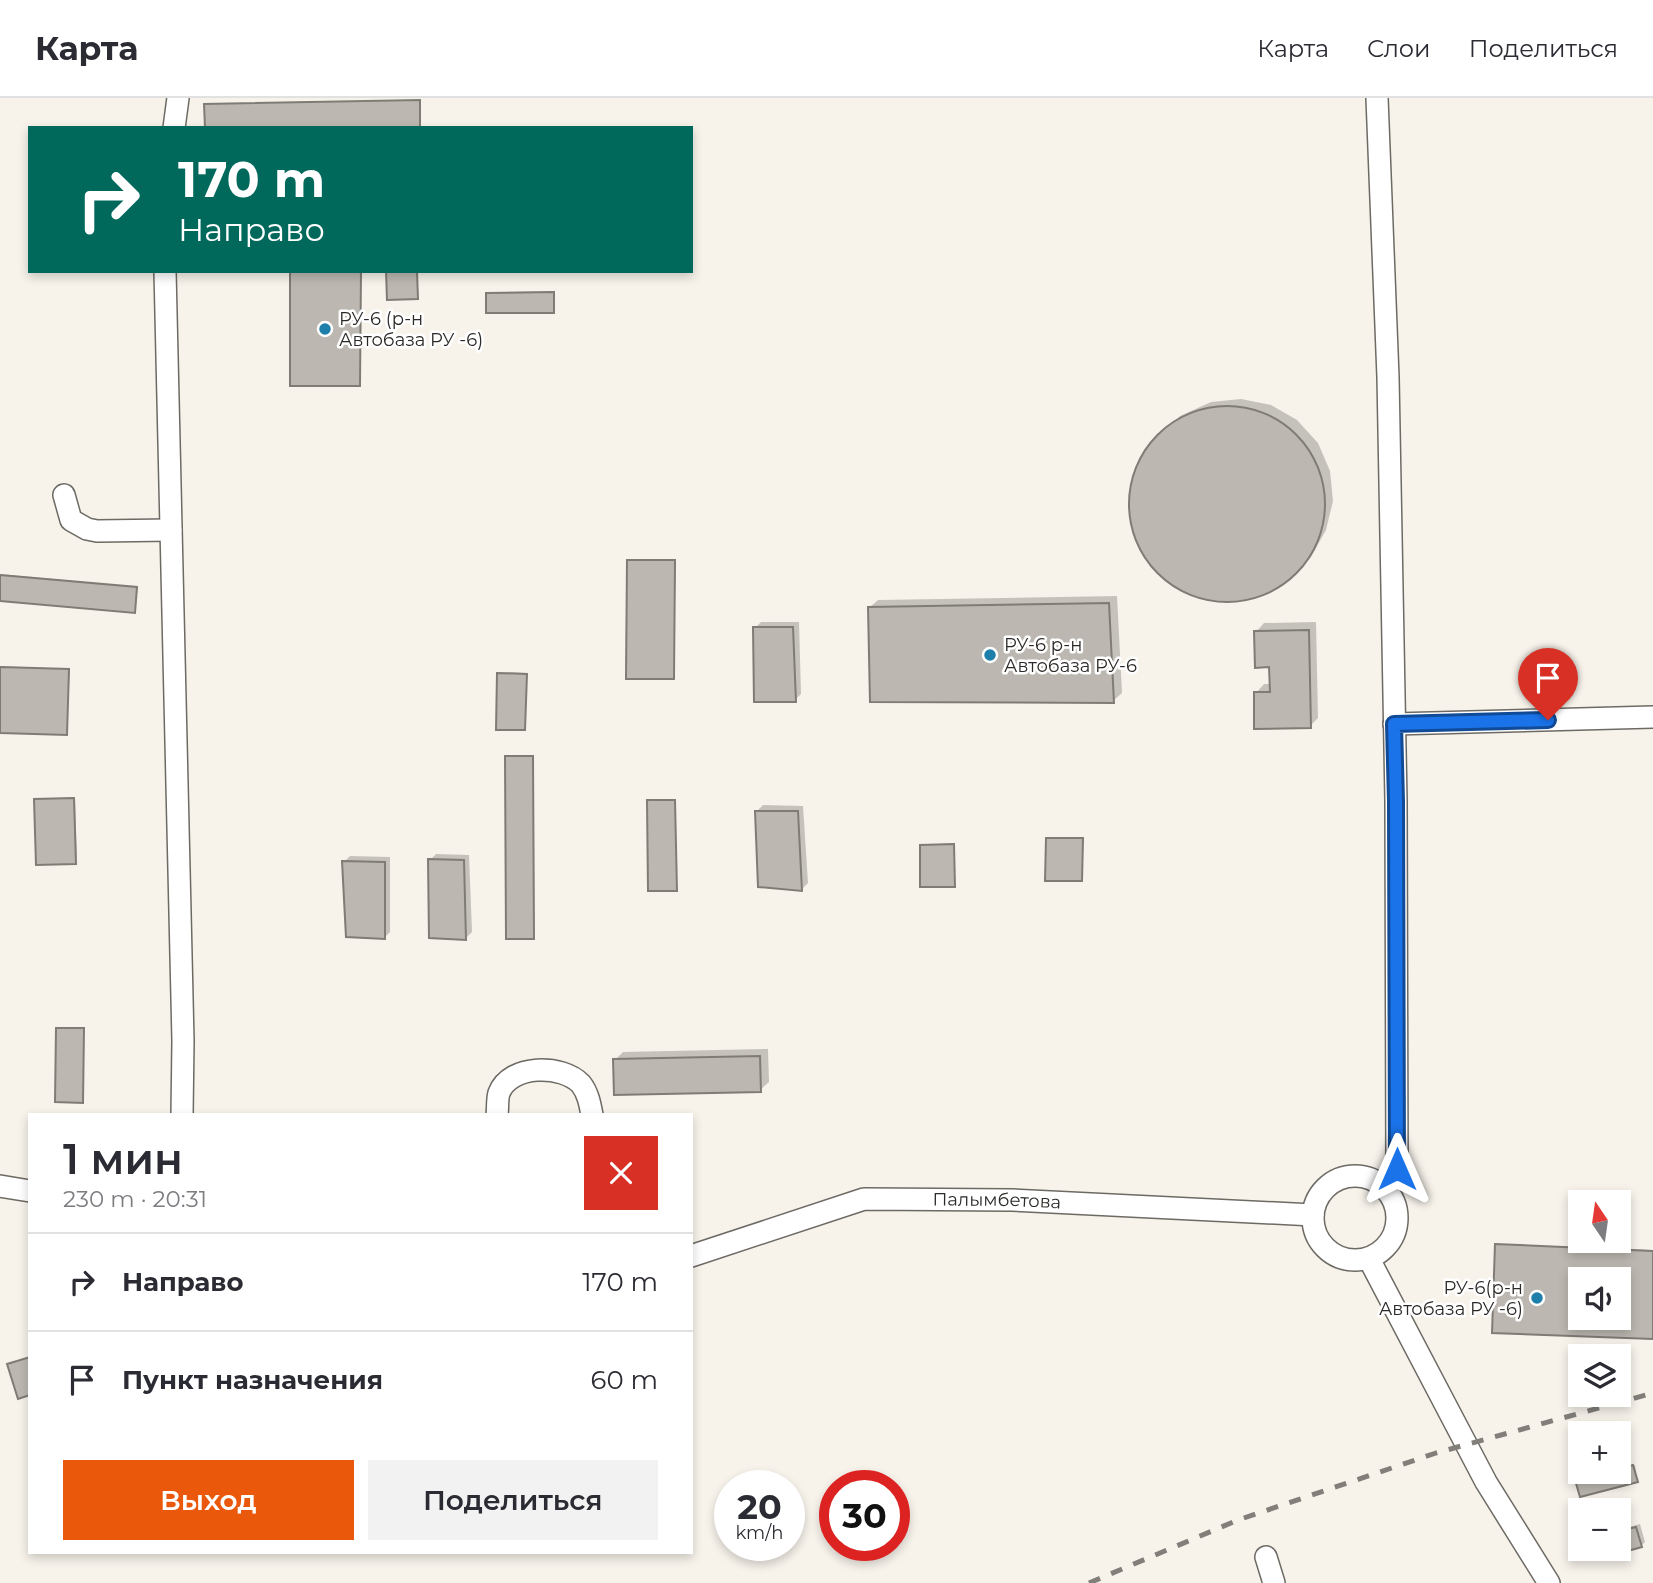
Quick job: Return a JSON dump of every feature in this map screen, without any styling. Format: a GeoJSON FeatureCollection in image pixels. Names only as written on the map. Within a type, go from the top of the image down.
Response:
{"type":"FeatureCollection","features":[{"type":"Feature","properties":{"kind":"street"},"geometry":{"type":"LineString","coordinates":[[174,126],[178,98]]}},
{"type":"Feature","properties":{"kind":"street"},"geometry":{"type":"LineString","coordinates":[[1377,98],[1388,377],[1396,801],[1397,1169],[1387,1189]]}},
{"type":"Feature","properties":{"kind":"street"},"geometry":{"type":"LineString","coordinates":[[165,273],[182,1113]]}},
{"type":"Feature","properties":{"kind":"street"},"geometry":{"type":"LineString","coordinates":[[64,495],[71,520],[87,529],[171,530]]}},
{"type":"Feature","properties":{"kind":"street"},"geometry":{"type":"LineString","coordinates":[[1394,724],[1653,717]]}},
{"type":"Feature","properties":{"kind":"street"},"geometry":{"type":"LineString","coordinates":[[497,1113],[499,1093],[508,1080],[521,1073],[554,1070],[570,1076],[581,1085],[588,1097],[592,1113]]}},
{"type":"Feature","properties":{"kind":"street"},"geometry":{"type":"LineString","coordinates":[[1348,1176],[1375,1180],[1387,1189],[1396,1207],[1397,1228],[1382,1252],[1369,1259],[1355,1261],[1341,1259],[1329,1252],[1314,1229],[1312,1215],[1316,1201],[1324,1190],[1334,1181],[1348,1176]]}},
{"type":"Feature","properties":{"kind":"street"},"geometry":{"type":"LineString","coordinates":[[0,1186],[28,1191]]}},
{"type":"Feature","properties":{"kind":"street","name":"Палымбетова"},"geometry":{"type":"LineString","coordinates":[[693,1255],[864,1199],[1012,1200],[1312,1215]]}},
{"type":"Feature","properties":{"kind":"street"},"geometry":{"type":"LineString","coordinates":[[1369,1259],[1486,1482],[1549,1583]]}},
{"type":"Feature","properties":{"kind":"street"},"geometry":{"type":"LineString","coordinates":[[1266,1557],[1273,1583]]}},
{"type":"Feature","properties":{"kind":"building"},"geometry":{"type":"Polygon","coordinates":[[[420,100],[420,126],[205,126],[204,104],[420,100]]]}},
{"type":"Feature","properties":{"kind":"building","name":"РУ-6 (р-н Автобаза РУ -6)"},"geometry":{"type":"Polygon","coordinates":[[[290,273],[361,273],[360,386],[290,386],[290,273]]]}},
{"type":"Feature","properties":{"kind":"building"},"geometry":{"type":"Polygon","coordinates":[[[386,273],[417,273],[418,299],[387,300],[386,273]]]}},
{"type":"Feature","properties":{"kind":"building"},"geometry":{"type":"Polygon","coordinates":[[[554,292],[554,313],[486,313],[486,293],[554,292]]]}},
{"type":"Feature","properties":{"kind":"building"},"geometry":{"type":"Polygon","coordinates":[[[1227,406],[1264,414],[1296,435],[1317,467],[1325,504],[1317,541],[1296,573],[1264,594],[1227,602],[1190,594],[1158,573],[1137,541],[1129,504],[1137,467],[1158,435],[1190,414],[1227,406]]]}},
{"type":"Feature","properties":{"kind":"building"},"geometry":{"type":"Polygon","coordinates":[[[627,560],[675,560],[674,679],[626,679],[627,560]]]}},
{"type":"Feature","properties":{"kind":"building"},"geometry":{"type":"Polygon","coordinates":[[[0,575],[137,587],[135,613],[0,601],[0,575]]]}},
{"type":"Feature","properties":{"kind":"building","name":"РУ-6 р-н Автобаза РУ-6"},"geometry":{"type":"Polygon","coordinates":[[[1109,603],[1114,703],[870,702],[868,607],[1109,603]]]}},
{"type":"Feature","properties":{"kind":"building"},"geometry":{"type":"Polygon","coordinates":[[[753,627],[793,627],[796,702],[754,702],[753,627]]]}},
{"type":"Feature","properties":{"kind":"building"},"geometry":{"type":"Polygon","coordinates":[[[1309,630],[1311,728],[1254,729],[1254,692],[1270,692],[1269,667],[1255,668],[1254,631],[1309,630]]]}},
{"type":"Feature","properties":{"kind":"building"},"geometry":{"type":"Polygon","coordinates":[[[0,667],[69,669],[67,735],[0,733],[0,667]]]}},
{"type":"Feature","properties":{"kind":"building"},"geometry":{"type":"Polygon","coordinates":[[[497,673],[527,674],[525,730],[496,730],[497,673]]]}},
{"type":"Feature","properties":{"kind":"building"},"geometry":{"type":"Polygon","coordinates":[[[505,756],[533,756],[534,939],[506,939],[505,756]]]}},
{"type":"Feature","properties":{"kind":"building"},"geometry":{"type":"Polygon","coordinates":[[[74,798],[76,864],[36,865],[34,799],[74,798]]]}},
{"type":"Feature","properties":{"kind":"building"},"geometry":{"type":"Polygon","coordinates":[[[647,800],[675,800],[677,891],[648,891],[647,800]]]}},
{"type":"Feature","properties":{"kind":"building"},"geometry":{"type":"Polygon","coordinates":[[[755,811],[798,811],[802,891],[758,887],[755,811]]]}},
{"type":"Feature","properties":{"kind":"building"},"geometry":{"type":"Polygon","coordinates":[[[1046,838],[1083,838],[1082,881],[1045,881],[1046,838]]]}},
{"type":"Feature","properties":{"kind":"building"},"geometry":{"type":"Polygon","coordinates":[[[954,844],[955,887],[920,887],[920,845],[954,844]]]}},
{"type":"Feature","properties":{"kind":"building"},"geometry":{"type":"Polygon","coordinates":[[[428,859],[464,860],[466,940],[429,938],[428,859]]]}},
{"type":"Feature","properties":{"kind":"building"},"geometry":{"type":"Polygon","coordinates":[[[342,861],[385,862],[385,939],[346,937],[342,861]]]}},
{"type":"Feature","properties":{"kind":"building"},"geometry":{"type":"Polygon","coordinates":[[[56,1028],[84,1028],[83,1103],[55,1102],[56,1028]]]}},
{"type":"Feature","properties":{"kind":"building"},"geometry":{"type":"Polygon","coordinates":[[[760,1056],[761,1092],[614,1095],[613,1059],[760,1056]]]}},
{"type":"Feature","properties":{"kind":"building","name":"РУ-6(р-н Автобаза РУ -6)"},"geometry":{"type":"Polygon","coordinates":[[[1495,1244],[1568,1247],[1568,1253],[1653,1251],[1653,1339],[1492,1333],[1495,1244]]]}},
{"type":"Feature","properties":{"kind":"building"},"geometry":{"type":"Polygon","coordinates":[[[28,1358],[28,1396],[18,1399],[7,1364],[28,1358]]]}},
{"type":"Feature","properties":{"kind":"building"},"geometry":{"type":"Polygon","coordinates":[[[1631,1466],[1638,1482],[1631,1484],[1631,1466]]]}},
{"type":"Feature","properties":{"kind":"building"},"geometry":{"type":"Polygon","coordinates":[[[1576,1484],[1630,1484],[1580,1497],[1576,1484]]]}},
{"type":"Feature","properties":{"kind":"building"},"geometry":{"type":"Polygon","coordinates":[[[1636,1527],[1642,1547],[1631,1550],[1631,1528],[1636,1527]]]}},
{"type":"Feature","properties":{"kind":"railway"},"geometry":{"type":"LineString","coordinates":[[1089,1583],[1238,1520],[1436,1453],[1653,1393]]}},
{"type":"Feature","properties":{"kind":"place","name":"РУ-6 (р-н Автобаза РУ -6)"},"geometry":{"type":"Point","coordinates":[325,329]}},
{"type":"Feature","properties":{"kind":"place","name":"РУ-6 р-н Автобаза РУ-6"},"geometry":{"type":"Point","coordinates":[990,655]}},
{"type":"Feature","properties":{"kind":"place","name":"РУ-6(р-н Автобаза РУ -6)"},"geometry":{"type":"Point","coordinates":[1537,1298]}},
{"type":"Feature","properties":{"kind":"route"},"geometry":{"type":"LineString","coordinates":[[1397,1169],[1394,724],[1548,720]]}}]}
